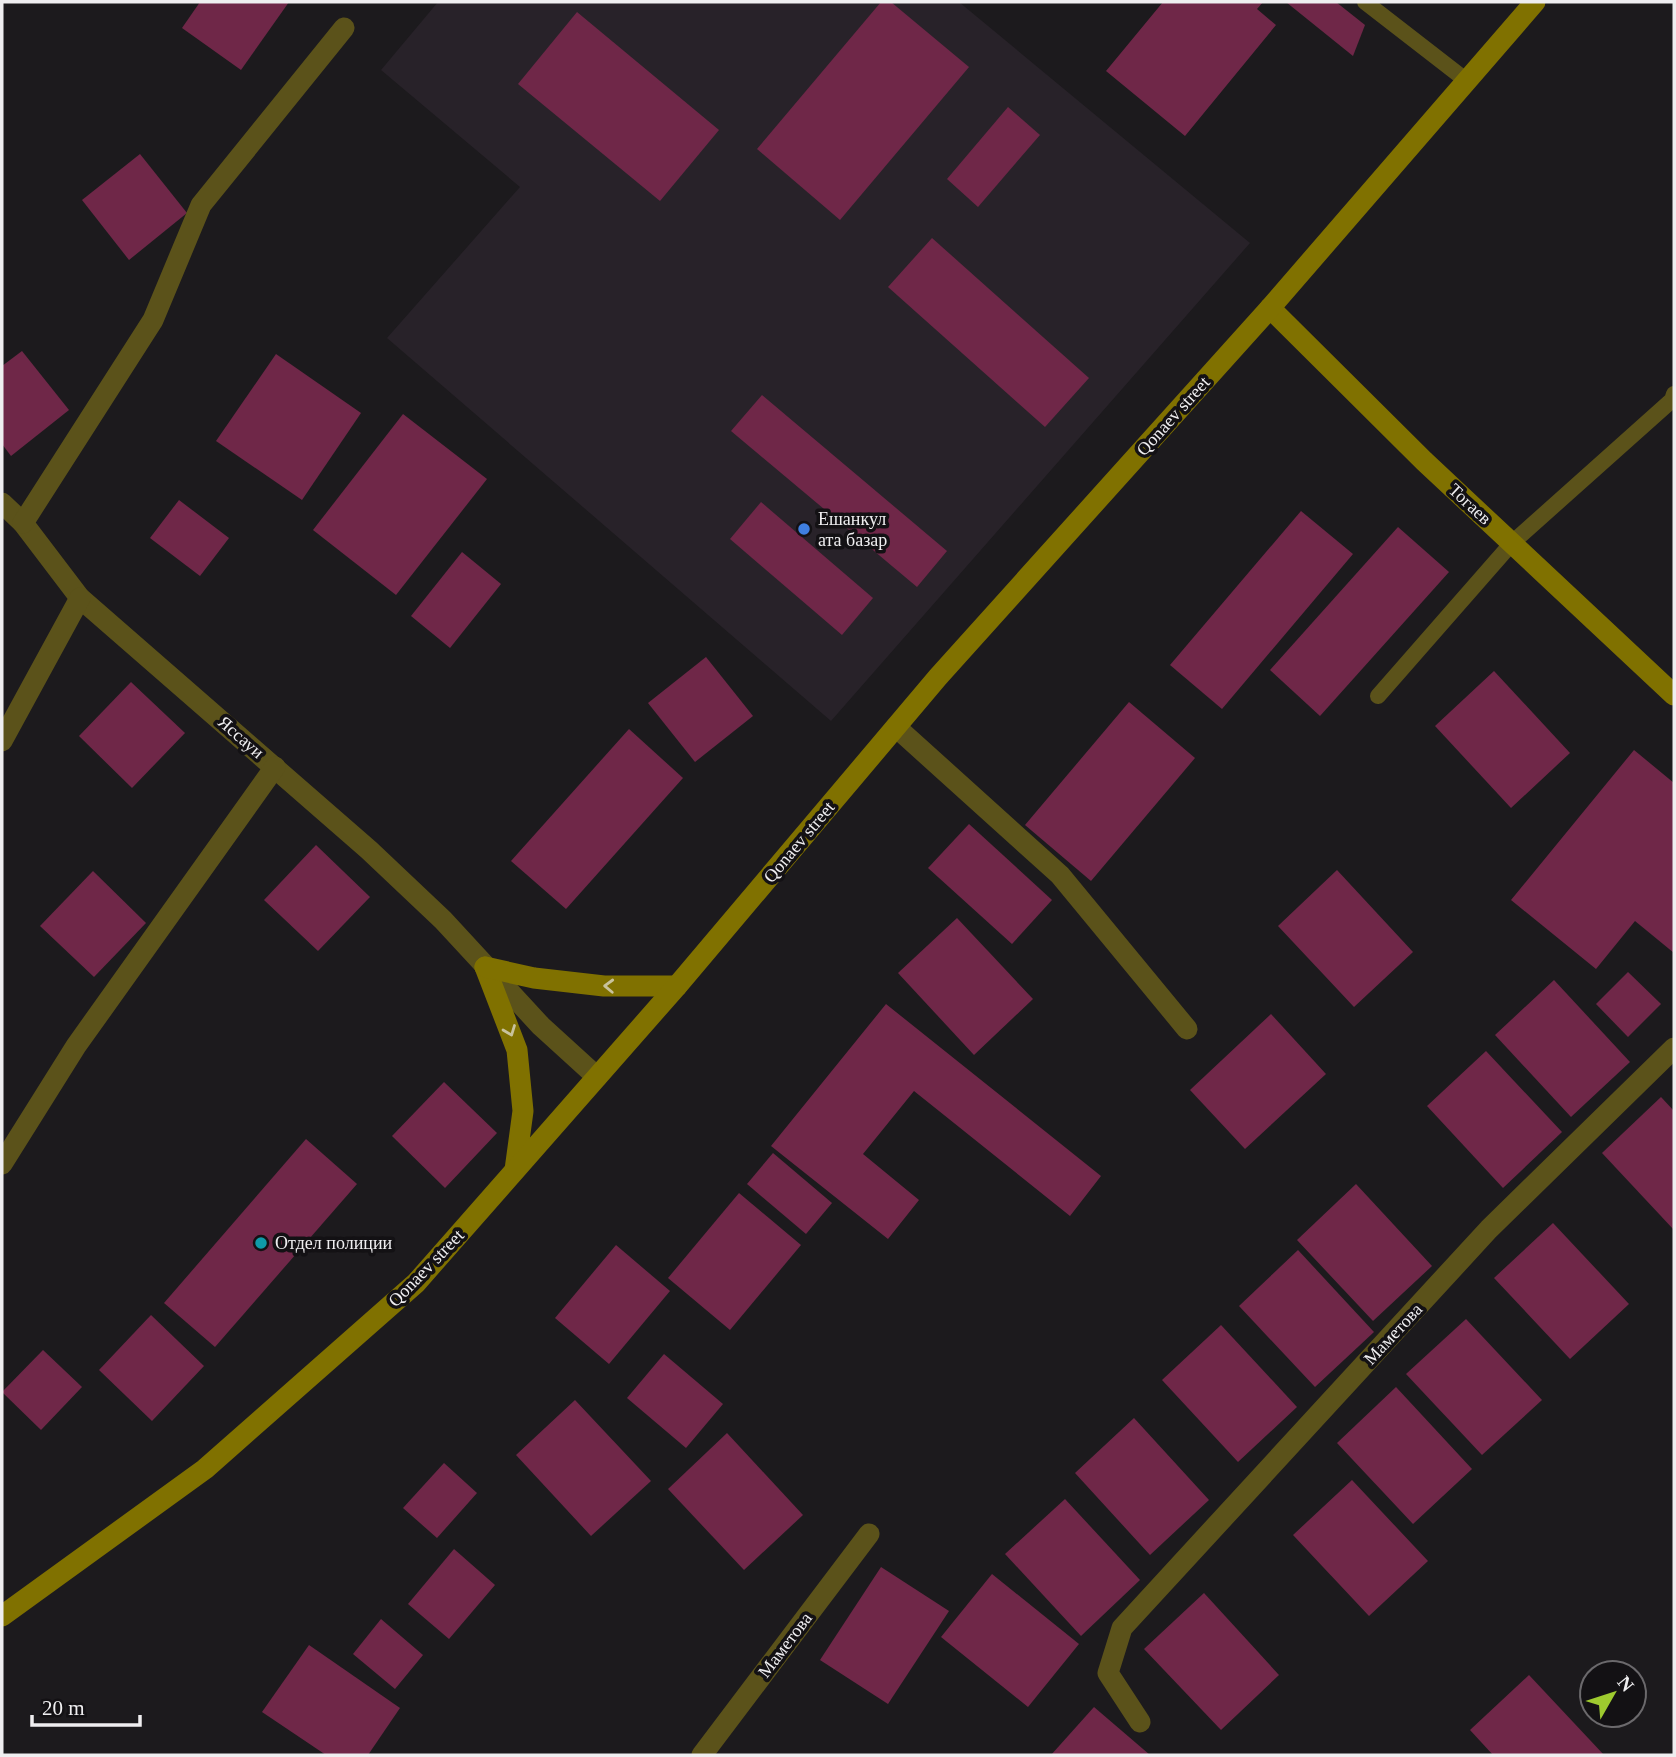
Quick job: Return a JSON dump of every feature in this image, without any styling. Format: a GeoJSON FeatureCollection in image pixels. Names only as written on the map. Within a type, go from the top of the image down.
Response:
{"type":"FeatureCollection","features":[{"type":"Feature","properties":{"kind":"main road","name":"Qonaev street"},"geometry":{"type":"LineString","coordinates":[[2,1616],[205,1469],[416,1283],[677,986],[896,727],[1270,308],[1535,2]]}},
{"type":"Feature","properties":{"kind":"main road","name":"Тогаев"},"geometry":{"type":"LineString","coordinates":[[1270,308],[1424,461],[1674,695]]}},
{"type":"Feature","properties":{"kind":"main road"},"geometry":{"type":"LineString","coordinates":[[485,967],[534,978],[604,986],[677,986]]}},
{"type":"Feature","properties":{"kind":"main road"},"geometry":{"type":"LineString","coordinates":[[485,967],[517,1050],[523,1111],[515,1170]]}},
{"type":"Feature","properties":{"kind":"street"},"geometry":{"type":"LineString","coordinates":[[23,523],[153,320],[201,205],[344,29]]}},
{"type":"Feature","properties":{"kind":"street","name":"Яссауи"},"geometry":{"type":"LineString","coordinates":[[2,503],[23,523],[80,598],[275,767],[443,920],[541,1026],[597,1077]]}},
{"type":"Feature","properties":{"kind":"street"},"geometry":{"type":"LineString","coordinates":[[2,741],[80,598]]}},
{"type":"Feature","properties":{"kind":"street"},"geometry":{"type":"LineString","coordinates":[[896,727],[1060,875],[1188,1029]]}},
{"type":"Feature","properties":{"kind":"street"},"geometry":{"type":"LineString","coordinates":[[2,1164],[76,1046],[275,767]]}},
{"type":"Feature","properties":{"kind":"street","name":"Маметова"},"geometry":{"type":"LineString","coordinates":[[1140,1722],[1108,1673],[1122,1628],[1489,1229],[1674,1048]]}},
{"type":"Feature","properties":{"kind":"street","name":"Маметова"},"geometry":{"type":"LineString","coordinates":[[702,1755],[869,1534]]}},
{"type":"Feature","properties":{"kind":"lane"},"geometry":{"type":"LineString","coordinates":[[1365,2],[1466,80]]}},
{"type":"Feature","properties":{"kind":"lane"},"geometry":{"type":"LineString","coordinates":[[1377,696],[1512,543],[1673,399]]}},
{"type":"Feature","properties":{"kind":"shaded area","name":"Ешанкул ата базар"},"geometry":{"type":"Polygon","coordinates":[[[438,2],[959,2],[1250,243],[831,721],[387,338],[520,187],[381,70],[438,2]]]}},
{"type":"Feature","properties":{"kind":"building"},"geometry":{"type":"Polygon","coordinates":[[[200,2],[289,2],[241,70],[182,28],[200,2]]]}},
{"type":"Feature","properties":{"kind":"building"},"geometry":{"type":"Polygon","coordinates":[[[881,2],[891,2],[969,67],[840,220],[757,149],[881,2]]]}},
{"type":"Feature","properties":{"kind":"building"},"geometry":{"type":"Polygon","coordinates":[[[1163,2],[1263,2],[1257,9],[1276,25],[1185,136],[1106,71],[1163,2]]]}},
{"type":"Feature","properties":{"kind":"building"},"geometry":{"type":"Polygon","coordinates":[[[1286,2],[1336,2],[1365,25],[1353,56],[1286,2]]]}},
{"type":"Feature","properties":{"kind":"building"},"geometry":{"type":"Polygon","coordinates":[[[577,12],[719,130],[660,201],[518,84],[577,12]]]}},
{"type":"Feature","properties":{"kind":"building"},"geometry":{"type":"Polygon","coordinates":[[[1008,107],[1040,135],[978,207],[947,179],[1008,107]]]}},
{"type":"Feature","properties":{"kind":"building"},"geometry":{"type":"Polygon","coordinates":[[[140,154],[187,213],[129,260],[82,200],[140,154]]]}},
{"type":"Feature","properties":{"kind":"building"},"geometry":{"type":"Polygon","coordinates":[[[932,238],[1089,378],[1045,427],[888,287],[932,238]]]}},
{"type":"Feature","properties":{"kind":"building"},"geometry":{"type":"Polygon","coordinates":[[[22,351],[69,410],[11,456],[2,444],[2,366],[22,351]]]}},
{"type":"Feature","properties":{"kind":"building"},"geometry":{"type":"Polygon","coordinates":[[[276,354],[361,413],[302,500],[216,441],[276,354]]]}},
{"type":"Feature","properties":{"kind":"building"},"geometry":{"type":"Polygon","coordinates":[[[762,395],[947,551],[917,587],[731,431],[762,395]]]}},
{"type":"Feature","properties":{"kind":"building"},"geometry":{"type":"Polygon","coordinates":[[[403,414],[487,479],[396,595],[313,530],[403,414]]]}},
{"type":"Feature","properties":{"kind":"building"},"geometry":{"type":"Polygon","coordinates":[[[179,500],[229,538],[200,576],[150,538],[179,500]]]}},
{"type":"Feature","properties":{"kind":"building"},"geometry":{"type":"Polygon","coordinates":[[[761,502],[873,598],[842,635],[730,539],[761,502]]]}},
{"type":"Feature","properties":{"kind":"building"},"geometry":{"type":"Polygon","coordinates":[[[1301,511],[1353,554],[1222,709],[1170,665],[1301,511]]]}},
{"type":"Feature","properties":{"kind":"building"},"geometry":{"type":"Polygon","coordinates":[[[1398,527],[1449,572],[1320,716],[1270,670],[1398,527]]]}},
{"type":"Feature","properties":{"kind":"building"},"geometry":{"type":"Polygon","coordinates":[[[462,552],[501,584],[450,648],[411,616],[462,552]]]}},
{"type":"Feature","properties":{"kind":"building"},"geometry":{"type":"Polygon","coordinates":[[[706,657],[753,716],[695,762],[648,703],[706,657]]]}},
{"type":"Feature","properties":{"kind":"building"},"geometry":{"type":"Polygon","coordinates":[[[1494,671],[1570,753],[1511,808],[1435,726],[1494,671]]]}},
{"type":"Feature","properties":{"kind":"building"},"geometry":{"type":"Polygon","coordinates":[[[131,682],[185,733],[132,788],[79,736],[131,682]]]}},
{"type":"Feature","properties":{"kind":"building"},"geometry":{"type":"Polygon","coordinates":[[[1129,702],[1195,758],[1091,881],[1025,825],[1129,702]]]}},
{"type":"Feature","properties":{"kind":"building"},"geometry":{"type":"Polygon","coordinates":[[[629,729],[683,778],[566,909],[511,861],[629,729]]]}},
{"type":"Feature","properties":{"kind":"building"},"geometry":{"type":"Polygon","coordinates":[[[1634,750],[1674,783],[1674,953],[1635,921],[1596,969],[1511,900],[1634,750]]]}},
{"type":"Feature","properties":{"kind":"building"},"geometry":{"type":"Polygon","coordinates":[[[969,824],[1052,900],[1012,944],[928,868],[969,824]]]}},
{"type":"Feature","properties":{"kind":"building"},"geometry":{"type":"Polygon","coordinates":[[[316,845],[370,897],[318,951],[264,900],[316,845]]]}},
{"type":"Feature","properties":{"kind":"building"},"geometry":{"type":"Polygon","coordinates":[[[1337,870],[1413,952],[1354,1007],[1278,926],[1337,870]]]}},
{"type":"Feature","properties":{"kind":"building"},"geometry":{"type":"Polygon","coordinates":[[[93,871],[146,923],[94,977],[40,926],[93,871]]]}},
{"type":"Feature","properties":{"kind":"building"},"geometry":{"type":"Polygon","coordinates":[[[957,918],[1033,999],[974,1055],[898,973],[957,918]]]}},
{"type":"Feature","properties":{"kind":"building"},"geometry":{"type":"Polygon","coordinates":[[[1628,972],[1661,1004],[1628,1037],[1596,1004],[1628,972]]]}},
{"type":"Feature","properties":{"kind":"building"},"geometry":{"type":"Polygon","coordinates":[[[1554,980],[1630,1062],[1571,1117],[1495,1035],[1554,980]]]}},
{"type":"Feature","properties":{"kind":"building"},"geometry":{"type":"Polygon","coordinates":[[[886,1004],[1101,1176],[1070,1216],[914,1091],[863,1154],[919,1200],[888,1239],[771,1146],[886,1004]]]}},
{"type":"Feature","properties":{"kind":"building"},"geometry":{"type":"Polygon","coordinates":[[[1271,1014],[1326,1074],[1245,1149],[1190,1090],[1271,1014]]]}},
{"type":"Feature","properties":{"kind":"building"},"geometry":{"type":"Polygon","coordinates":[[[1486,1051],[1562,1132],[1503,1188],[1427,1106],[1486,1051]]]}},
{"type":"Feature","properties":{"kind":"building"},"geometry":{"type":"Polygon","coordinates":[[[444,1082],[497,1133],[445,1188],[392,1136],[444,1082]]]}},
{"type":"Feature","properties":{"kind":"building"},"geometry":{"type":"Polygon","coordinates":[[[1661,1097],[1674,1111],[1674,1230],[1602,1153],[1661,1097]]]}},
{"type":"Feature","properties":{"kind":"building","name":"Отдел полиции"},"geometry":{"type":"Polygon","coordinates":[[[306,1139],[357,1184],[215,1347],[164,1303],[306,1139]]]}},
{"type":"Feature","properties":{"kind":"building"},"geometry":{"type":"Polygon","coordinates":[[[773,1153],[832,1203],[806,1234],[747,1184],[773,1153]]]}},
{"type":"Feature","properties":{"kind":"building"},"geometry":{"type":"Polygon","coordinates":[[[1356,1184],[1432,1266],[1373,1321],[1297,1240],[1356,1184]]]}},
{"type":"Feature","properties":{"kind":"building"},"geometry":{"type":"Polygon","coordinates":[[[739,1193],[801,1245],[730,1330],[668,1278],[739,1193]]]}},
{"type":"Feature","properties":{"kind":"building"},"geometry":{"type":"Polygon","coordinates":[[[1553,1223],[1629,1304],[1570,1359],[1494,1278],[1553,1223]]]}},
{"type":"Feature","properties":{"kind":"building"},"geometry":{"type":"Polygon","coordinates":[[[616,1245],[670,1291],[609,1364],[555,1318],[616,1245]]]}},
{"type":"Feature","properties":{"kind":"building"},"geometry":{"type":"Polygon","coordinates":[[[1298,1250],[1374,1332],[1315,1387],[1239,1306],[1298,1250]]]}},
{"type":"Feature","properties":{"kind":"building"},"geometry":{"type":"Polygon","coordinates":[[[151,1315],[204,1366],[152,1421],[99,1370],[151,1315]]]}},
{"type":"Feature","properties":{"kind":"building"},"geometry":{"type":"Polygon","coordinates":[[[1466,1319],[1542,1400],[1482,1455],[1406,1374],[1466,1319]]]}},
{"type":"Feature","properties":{"kind":"building"},"geometry":{"type":"Polygon","coordinates":[[[1221,1325],[1297,1407],[1238,1462],[1162,1380],[1221,1325]]]}},
{"type":"Feature","properties":{"kind":"building"},"geometry":{"type":"Polygon","coordinates":[[[43,1350],[82,1387],[41,1430],[2,1392],[43,1350]]]}},
{"type":"Feature","properties":{"kind":"building"},"geometry":{"type":"Polygon","coordinates":[[[664,1354],[723,1404],[686,1448],[627,1398],[664,1354]]]}},
{"type":"Feature","properties":{"kind":"building"},"geometry":{"type":"Polygon","coordinates":[[[1396,1387],[1472,1469],[1413,1524],[1337,1443],[1396,1387]]]}},
{"type":"Feature","properties":{"kind":"building"},"geometry":{"type":"Polygon","coordinates":[[[575,1400],[651,1481],[591,1536],[516,1455],[575,1400]]]}},
{"type":"Feature","properties":{"kind":"building"},"geometry":{"type":"Polygon","coordinates":[[[1134,1418],[1209,1500],[1150,1555],[1075,1473],[1134,1418]]]}},
{"type":"Feature","properties":{"kind":"building"},"geometry":{"type":"Polygon","coordinates":[[[727,1433],[803,1515],[744,1570],[668,1489],[727,1433]]]}},
{"type":"Feature","properties":{"kind":"building"},"geometry":{"type":"Polygon","coordinates":[[[444,1463],[477,1493],[437,1538],[403,1508],[444,1463]]]}},
{"type":"Feature","properties":{"kind":"building"},"geometry":{"type":"Polygon","coordinates":[[[1352,1480],[1428,1561],[1369,1616],[1293,1535],[1352,1480]]]}},
{"type":"Feature","properties":{"kind":"building"},"geometry":{"type":"Polygon","coordinates":[[[1065,1499],[1140,1580],[1081,1636],[1005,1554],[1065,1499]]]}},
{"type":"Feature","properties":{"kind":"building"},"geometry":{"type":"Polygon","coordinates":[[[454,1549],[495,1585],[449,1639],[408,1604],[454,1549]]]}},
{"type":"Feature","properties":{"kind":"building"},"geometry":{"type":"Polygon","coordinates":[[[881,1567],[949,1611],[888,1704],[820,1660],[881,1567]]]}},
{"type":"Feature","properties":{"kind":"building"},"geometry":{"type":"Polygon","coordinates":[[[992,1574],[1079,1644],[1028,1707],[941,1637],[992,1574]]]}},
{"type":"Feature","properties":{"kind":"building"},"geometry":{"type":"Polygon","coordinates":[[[1204,1593],[1279,1675],[1221,1730],[1144,1649],[1204,1593]]]}},
{"type":"Feature","properties":{"kind":"building"},"geometry":{"type":"Polygon","coordinates":[[[381,1619],[423,1655],[395,1689],[353,1654],[381,1619]]]}},
{"type":"Feature","properties":{"kind":"building"},"geometry":{"type":"Polygon","coordinates":[[[309,1645],[400,1708],[368,1755],[326,1755],[262,1712],[309,1645]]]}},
{"type":"Feature","properties":{"kind":"building"},"geometry":{"type":"Polygon","coordinates":[[[1529,1675],[1604,1755],[1493,1755],[1470,1730],[1529,1675]]]}},
{"type":"Feature","properties":{"kind":"building"},"geometry":{"type":"Polygon","coordinates":[[[1094,1707],[1150,1755],[1051,1755],[1094,1707]]]}},
{"type":"Feature","properties":{"kind":"place","name":"Ешанкул ата базар"},"geometry":{"type":"Point","coordinates":[804,529]}},
{"type":"Feature","properties":{"kind":"place","name":"Отдел полиции"},"geometry":{"type":"Point","coordinates":[261,1243]}}]}
